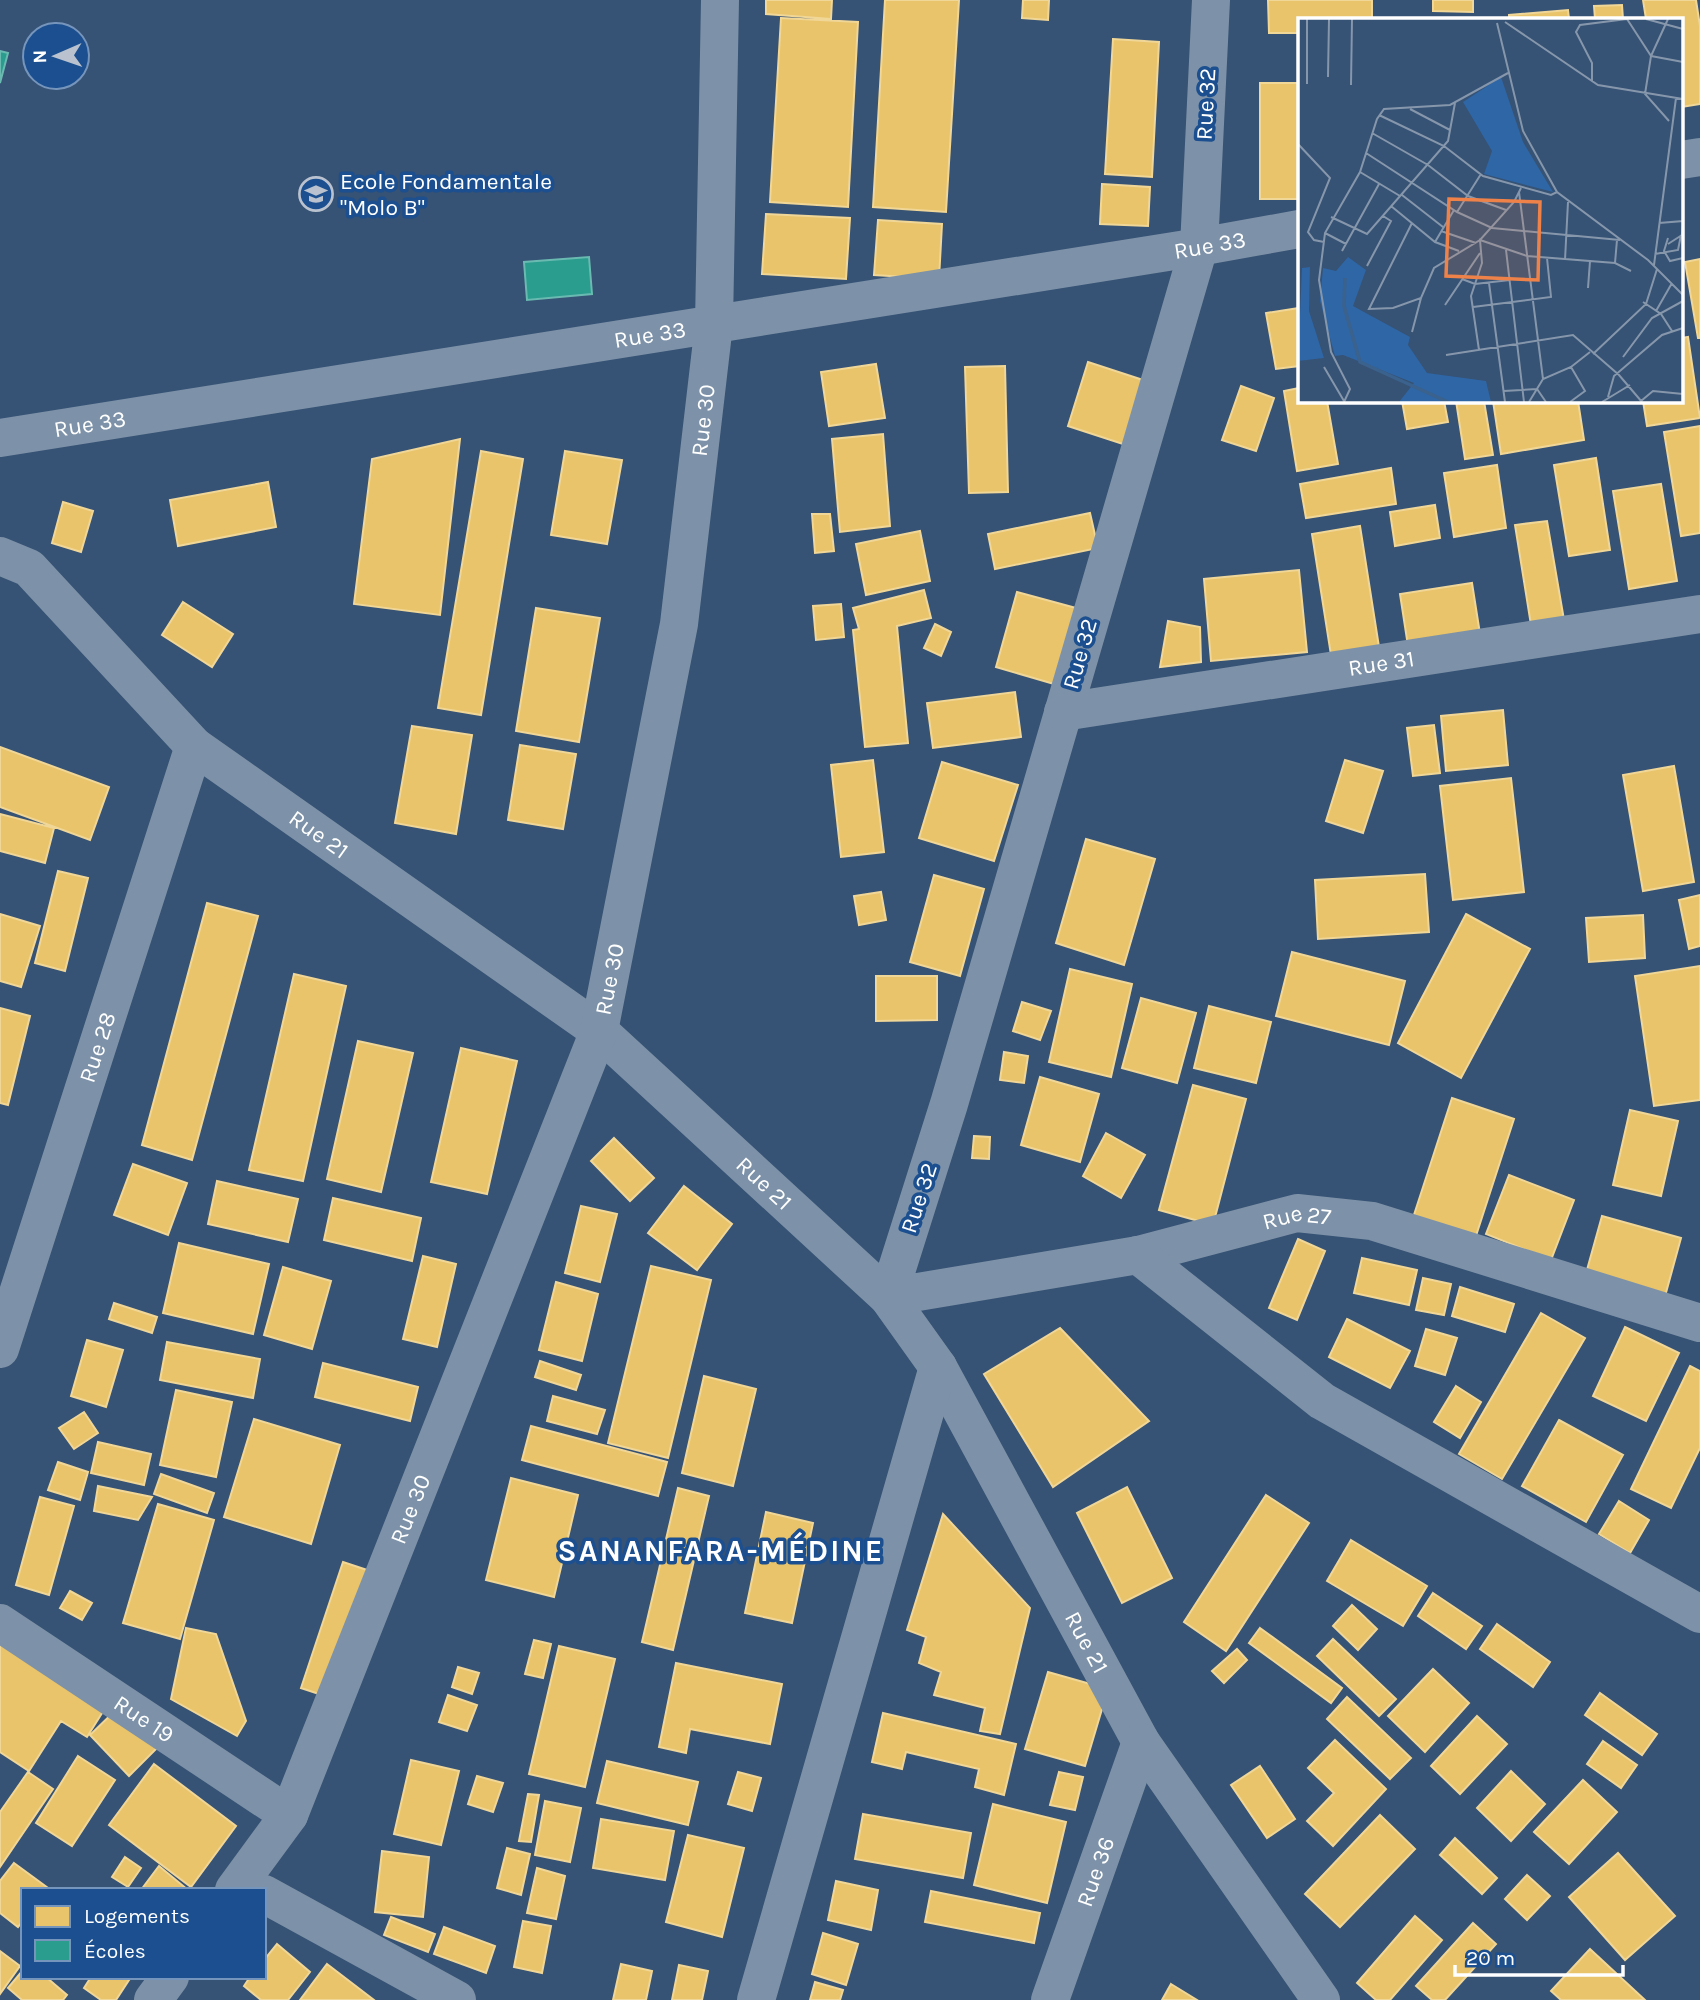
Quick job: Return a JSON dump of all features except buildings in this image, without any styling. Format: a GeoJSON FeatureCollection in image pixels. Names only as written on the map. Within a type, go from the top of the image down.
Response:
{"type":"FeatureCollection","features":[{"type":"Feature","properties":{"kind":"street","name":"Rue 30"},"geometry":{"type":"LineString","coordinates":[[249,1888],[289,1815],[599,1031],[679,624],[714,324],[720,0]]}},
{"type":"Feature","properties":{"kind":"street","name":"Rue 32"},"geometry":{"type":"LineString","coordinates":[[888,1297],[949,1104],[1199,247],[1211,0]]}},
{"type":"Feature","properties":{"kind":"street"},"geometry":{"type":"LineString","coordinates":[[1682,160],[1700,157]]}},
{"type":"Feature","properties":{"kind":"street","name":"Rue 33"},"geometry":{"type":"LineString","coordinates":[[0,438],[1298,229]]}},
{"type":"Feature","properties":{"kind":"street","name":"Rue 21"},"geometry":{"type":"LineString","coordinates":[[0,556],[29,568],[194,746],[599,1031],[888,1297],[938,1367],[1141,1742],[1321,2000]]}},
{"type":"Feature","properties":{"kind":"street","name":"Rue 31"},"geometry":{"type":"LineString","coordinates":[[1063,712],[1700,614]]}},
{"type":"Feature","properties":{"kind":"street","name":"Rue 28"},"geometry":{"type":"LineString","coordinates":[[0,1349],[194,746]]}},
{"type":"Feature","properties":{"kind":"street","name":"Rue 27"},"geometry":{"type":"LineString","coordinates":[[888,1297],[1138,1255],[1297,1213],[1371,1221],[1700,1324]]}},
{"type":"Feature","properties":{"kind":"street"},"geometry":{"type":"LineString","coordinates":[[1138,1255],[1322,1401],[1700,1614]]}},
{"type":"Feature","properties":{"kind":"street"},"geometry":{"type":"LineString","coordinates":[[756,2000],[938,1367]]}},
{"type":"Feature","properties":{"kind":"street","name":"Rue 19"},"geometry":{"type":"LineString","coordinates":[[0,1623],[289,1815]]}},
{"type":"Feature","properties":{"kind":"street","name":"Rue 36"},"geometry":{"type":"LineString","coordinates":[[1050,2000],[1141,1742]]}},
{"type":"Feature","properties":{"kind":"street"},"geometry":{"type":"LineString","coordinates":[[266,1897],[457,2000]]}},
{"type":"Feature","properties":{"kind":"street"},"geometry":{"type":"LineString","coordinates":[[153,2000],[169,1979]]}},
{"type":"Feature","properties":{"kind":"place","name":"Ecole Fondamentale \"Molo B\""},"geometry":{"type":"Point","coordinates":[316,194]}},
{"type":"Feature","properties":{"kind":"district","name":"SANANFARA-MÉDINE"},"geometry":{"type":"Point","coordinates":[721,1551]}}]}
